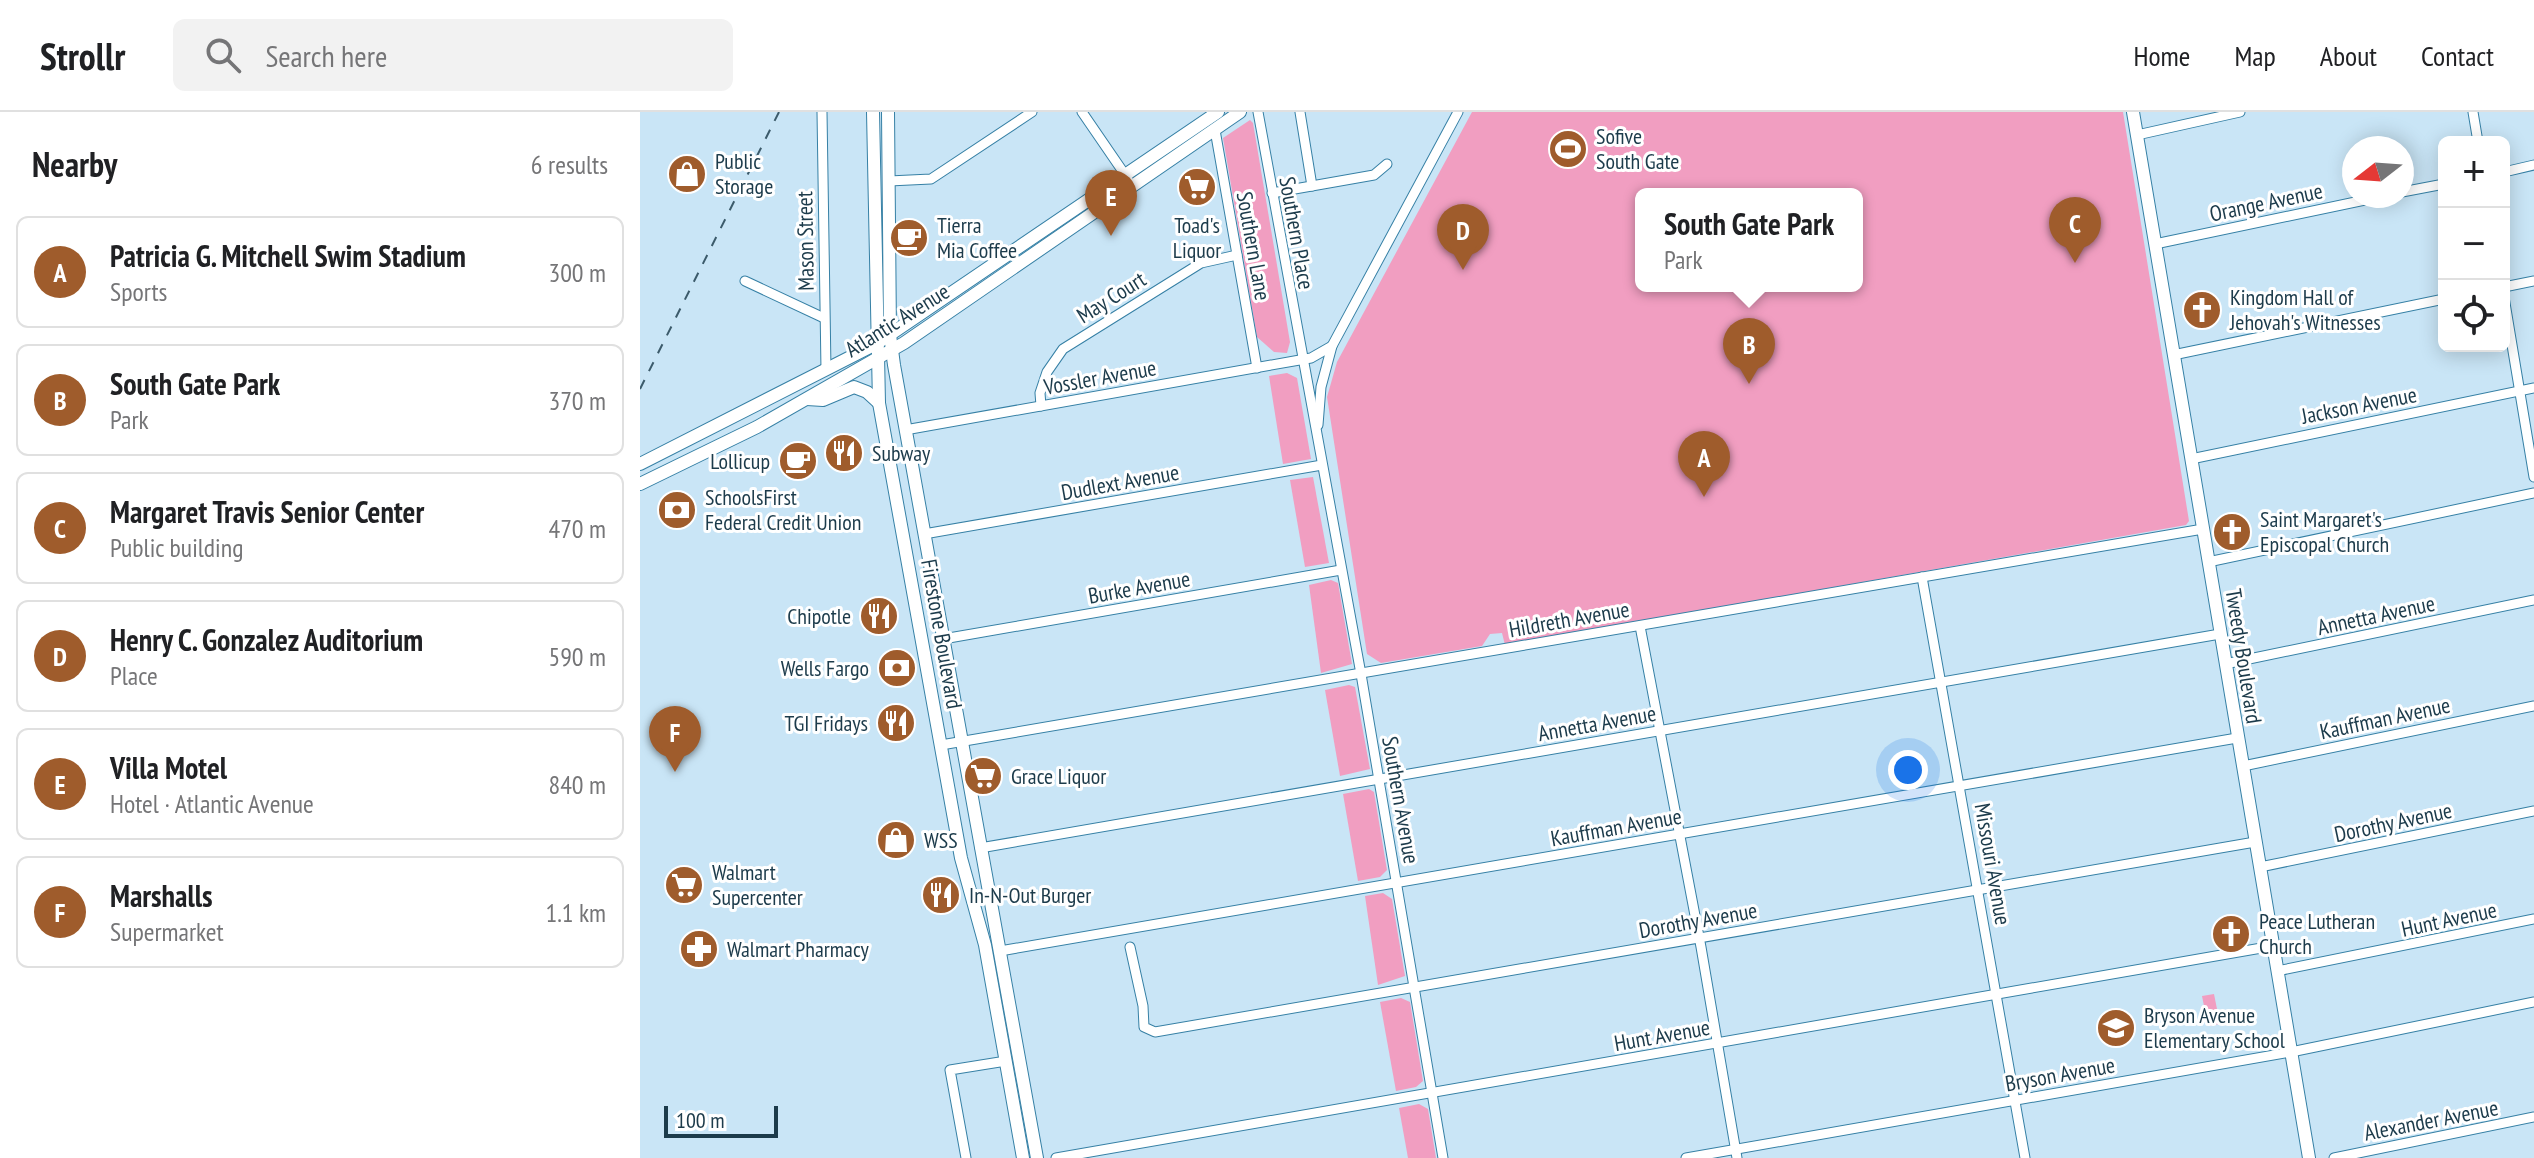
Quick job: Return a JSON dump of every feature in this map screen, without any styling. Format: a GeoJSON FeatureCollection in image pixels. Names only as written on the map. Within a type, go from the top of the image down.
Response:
{"type":"FeatureCollection","features":[{"type":"Feature","properties":{"kind":"main road","name":"Firestone Boulevard"},"geometry":{"type":"LineString","coordinates":[[873,112],[879,403],[961,858],[985,945],[1023,1158]]}},
{"type":"Feature","properties":{"kind":"main road","name":"Firestone Boulevard"},"geometry":{"type":"LineString","coordinates":[[888,112],[892,350],[1037,1158]]}},
{"type":"Feature","properties":{"kind":"main road","name":"Atlantic Avenue"},"geometry":{"type":"LineString","coordinates":[[640,484],[691,462],[892,350],[1218,112]]}},
{"type":"Feature","properties":{"kind":"main road","name":"Atlantic Avenue"},"geometry":{"type":"LineString","coordinates":[[640,464],[876,344],[1128,180],[1215,130],[1240,112]]}},
{"type":"Feature","properties":{"kind":"main road","name":"Tweedy Boulevard"},"geometry":{"type":"LineString","coordinates":[[2133,112],[2309,1158]]}},
{"type":"Feature","properties":{"kind":"main road"},"geometry":{"type":"LineString","coordinates":[[874,131],[880,149],[881,170],[889,181]]}},
{"type":"Feature","properties":{"kind":"main road"},"geometry":{"type":"LineString","coordinates":[[807,399],[823,400],[854,387],[867,392],[879,403]]}},
{"type":"Feature","properties":{"kind":"street","name":"Mason Street"},"geometry":{"type":"LineString","coordinates":[[822,112],[826,370]]}},
{"type":"Feature","properties":{"kind":"street"},"geometry":{"type":"LineString","coordinates":[[889,181],[931,179],[1032,112]]}},
{"type":"Feature","properties":{"kind":"street"},"geometry":{"type":"LineString","coordinates":[[1082,112],[1128,180]]}},
{"type":"Feature","properties":{"kind":"street","name":"Southern Place"},"geometry":{"type":"LineString","coordinates":[[1258,112],[1302,360]]}},
{"type":"Feature","properties":{"kind":"street"},"geometry":{"type":"LineString","coordinates":[[1300,112],[1312,186]]}},
{"type":"Feature","properties":{"kind":"street","name":"Southern Avenue"},"geometry":{"type":"LineString","coordinates":[[1319,448],[1321,387],[1332,346],[1458,112]]}},
{"type":"Feature","properties":{"kind":"street"},"geometry":{"type":"LineString","coordinates":[[2137,135],[2240,112]]}},
{"type":"Feature","properties":{"kind":"street"},"geometry":{"type":"LineString","coordinates":[[2473,112],[2477,136]]}},
{"type":"Feature","properties":{"kind":"street","name":"Southern Lane"},"geometry":{"type":"LineString","coordinates":[[1215,130],[1257,368]]}},
{"type":"Feature","properties":{"kind":"street"},"geometry":{"type":"LineString","coordinates":[[1272,193],[1374,175],[1387,164]]}},
{"type":"Feature","properties":{"kind":"street"},"geometry":{"type":"LineString","coordinates":[[2510,171],[2534,165]]}},
{"type":"Feature","properties":{"kind":"street"},"geometry":{"type":"LineString","coordinates":[[2414,190],[2438,185]]}},
{"type":"Feature","properties":{"kind":"street","name":"Orange Avenue"},"geometry":{"type":"LineString","coordinates":[[2155,244],[2342,205]]}},
{"type":"Feature","properties":{"kind":"street","name":"May Court"},"geometry":{"type":"LineString","coordinates":[[1041,406],[1040,393],[1047,372],[1063,349],[1201,263],[1237,255]]}},
{"type":"Feature","properties":{"kind":"street"},"geometry":{"type":"LineString","coordinates":[[745,281],[824,318]]}},
{"type":"Feature","properties":{"kind":"street"},"geometry":{"type":"LineString","coordinates":[[2510,286],[2534,281]]}},
{"type":"Feature","properties":{"kind":"street"},"geometry":{"type":"LineString","coordinates":[[2173,355],[2438,300]]}},
{"type":"Feature","properties":{"kind":"street"},"geometry":{"type":"LineString","coordinates":[[2510,332],[2534,477]]}},
{"type":"Feature","properties":{"kind":"street"},"geometry":{"type":"LineString","coordinates":[[1302,360],[1321,355],[1332,346]]}},
{"type":"Feature","properties":{"kind":"street","name":"Southern Avenue"},"geometry":{"type":"LineString","coordinates":[[1302,360],[1361,674],[1443,1158]]}},
{"type":"Feature","properties":{"kind":"street","name":"Vossler Avenue"},"geometry":{"type":"LineString","coordinates":[[905,430],[1302,360]]}},
{"type":"Feature","properties":{"kind":"street","name":"Jackson Avenue"},"geometry":{"type":"LineString","coordinates":[[2191,459],[2534,388]]}},
{"type":"Feature","properties":{"kind":"street","name":"Dudlext Avenue"},"geometry":{"type":"LineString","coordinates":[[924,534],[1322,465]]}},
{"type":"Feature","properties":{"kind":"street"},"geometry":{"type":"LineString","coordinates":[[2208,562],[2534,493]]}},
{"type":"Feature","properties":{"kind":"street","name":"Hildreth Avenue"},"geometry":{"type":"LineString","coordinates":[[941,745],[2203,529]]}},
{"type":"Feature","properties":{"kind":"street","name":"Burke Avenue"},"geometry":{"type":"LineString","coordinates":[[943,639],[1341,570]]}},
{"type":"Feature","properties":{"kind":"street","name":"Missouri Avenue"},"geometry":{"type":"LineString","coordinates":[[1922,577],[2025,1158]]}},
{"type":"Feature","properties":{"kind":"street","name":"Annetta Avenue"},"geometry":{"type":"LineString","coordinates":[[2225,664],[2534,600]]}},
{"type":"Feature","properties":{"kind":"street"},"geometry":{"type":"LineString","coordinates":[[1640,626],[1736,1154]]}},
{"type":"Feature","properties":{"kind":"street","name":"Annetta Avenue"},"geometry":{"type":"LineString","coordinates":[[980,848],[2220,634]]}},
{"type":"Feature","properties":{"kind":"street","name":"Kauffman Avenue"},"geometry":{"type":"LineString","coordinates":[[2243,766],[2534,706]]}},
{"type":"Feature","properties":{"kind":"street","name":"Kauffman Avenue"},"geometry":{"type":"LineString","coordinates":[[1000,951],[2237,738]]}},
{"type":"Feature","properties":{"kind":"street","name":"Dorothy Avenue"},"geometry":{"type":"LineString","coordinates":[[2260,867],[2534,811]]}},
{"type":"Feature","properties":{"kind":"street","name":"Dorothy Avenue"},"geometry":{"type":"LineString","coordinates":[[1126,930],[1130,966],[1147,1031],[2255,842]]}},
{"type":"Feature","properties":{"kind":"street","name":"Hunt Avenue"},"geometry":{"type":"LineString","coordinates":[[2277,971],[2534,919]]}},
{"type":"Feature","properties":{"kind":"street","name":"Hunt Avenue"},"geometry":{"type":"LineString","coordinates":[[1056,1158],[2273,946]]}},
{"type":"Feature","properties":{"kind":"street","name":"Bryson Avenue"},"geometry":{"type":"LineString","coordinates":[[1686,1158],[1736,1154],[2291,1052],[2534,1002]]}},
{"type":"Feature","properties":{"kind":"street"},"geometry":{"type":"LineString","coordinates":[[966,1158],[950,1070],[1006,1061]]}},
{"type":"Feature","properties":{"kind":"street","name":"Alexander Avenue"},"geometry":{"type":"LineString","coordinates":[[2334,1158],[2534,1117]]}},
{"type":"Feature","properties":{"kind":"shaded area"},"geometry":{"type":"Polygon","coordinates":[[[1472,112],[2123,112],[2189,521],[2186,525],[1505,645],[1502,633],[1490,634],[1482,646],[1381,663],[1367,654],[1327,397],[1337,362],[1472,112]]]}},
{"type":"Feature","properties":{"kind":"shaded area"},"geometry":{"type":"Polygon","coordinates":[[[1250,120],[1253,123],[1290,342],[1287,353],[1274,352],[1257,337],[1223,138],[1250,120]]]}},
{"type":"Feature","properties":{"kind":"shaded area"},"geometry":{"type":"Polygon","coordinates":[[[1287,373],[1297,378],[1311,459],[1283,464],[1269,376],[1287,373]]]}},
{"type":"Feature","properties":{"kind":"shaded area"},"geometry":{"type":"Polygon","coordinates":[[[1313,477],[1329,563],[1305,567],[1290,480],[1313,477]]]}},
{"type":"Feature","properties":{"kind":"shaded area"},"geometry":{"type":"Polygon","coordinates":[[[1331,580],[1338,583],[1352,664],[1321,673],[1309,585],[1331,580]]]}},
{"type":"Feature","properties":{"kind":"shaded area"},"geometry":{"type":"Polygon","coordinates":[[[1349,685],[1355,687],[1370,769],[1340,776],[1325,690],[1349,685]]]}},
{"type":"Feature","properties":{"kind":"shaded area"},"geometry":{"type":"Polygon","coordinates":[[[1369,789],[1374,792],[1387,870],[1380,877],[1358,881],[1343,794],[1369,789]]]}},
{"type":"Feature","properties":{"kind":"shaded area"},"geometry":{"type":"Polygon","coordinates":[[[1383,893],[1392,899],[1405,976],[1378,985],[1365,896],[1383,893]]]}},
{"type":"Feature","properties":{"kind":"shaded area"},"geometry":{"type":"Polygon","coordinates":[[[2214,994],[2220,1024],[2208,1026],[2202,996],[2214,994]]]}},
{"type":"Feature","properties":{"kind":"shaded area"},"geometry":{"type":"Polygon","coordinates":[[[1401,998],[1410,1002],[1423,1081],[1416,1087],[1396,1091],[1380,1002],[1401,998]]]}},
{"type":"Feature","properties":{"kind":"shaded area"},"geometry":{"type":"Polygon","coordinates":[[[1419,1104],[1428,1109],[1436,1158],[1408,1158],[1399,1108],[1419,1104]]]}},
{"type":"Feature","properties":{"kind":"railway"},"geometry":{"type":"LineString","coordinates":[[640,389],[779,112]]}},
{"type":"Feature","properties":{"kind":"place","name":"Sofive South Gate"},"geometry":{"type":"Point","coordinates":[1568,149]}},
{"type":"Feature","properties":{"kind":"place","name":"Public Storage"},"geometry":{"type":"Point","coordinates":[687,174]}},
{"type":"Feature","properties":{"kind":"place","name":"Toad's Liquor"},"geometry":{"type":"Point","coordinates":[1197,187]}},
{"type":"Feature","properties":{"kind":"place","name":"Villa Motel"},"geometry":{"type":"Point","coordinates":[1111,236]}},
{"type":"Feature","properties":{"kind":"place","name":"Tierra Mia Coffee"},"geometry":{"type":"Point","coordinates":[909,238]}},
{"type":"Feature","properties":{"kind":"place","name":"Margaret Travis Senior Center"},"geometry":{"type":"Point","coordinates":[2075,263]}},
{"type":"Feature","properties":{"kind":"place","name":"Henry C. Gonzalez Auditorium"},"geometry":{"type":"Point","coordinates":[1463,270]}},
{"type":"Feature","properties":{"kind":"place","name":"Kingdom Hall of Jehovah's Witnesses"},"geometry":{"type":"Point","coordinates":[2202,310]}},
{"type":"Feature","properties":{"kind":"place","name":"South Gate Park"},"geometry":{"type":"Point","coordinates":[1749,384]}},
{"type":"Feature","properties":{"kind":"place","name":"Subway"},"geometry":{"type":"Point","coordinates":[844,453]}},
{"type":"Feature","properties":{"kind":"place","name":"Lollicup"},"geometry":{"type":"Point","coordinates":[798,461]}},
{"type":"Feature","properties":{"kind":"place","name":"Patricia G. Mitchell Swim Stadium"},"geometry":{"type":"Point","coordinates":[1704,497]}},
{"type":"Feature","properties":{"kind":"place","name":"SchoolsFirst Federal Credit Union"},"geometry":{"type":"Point","coordinates":[677,510]}},
{"type":"Feature","properties":{"kind":"place","name":"Saint Margaret's Episcopal Church"},"geometry":{"type":"Point","coordinates":[2232,532]}},
{"type":"Feature","properties":{"kind":"place","name":"Chipotle"},"geometry":{"type":"Point","coordinates":[879,616]}},
{"type":"Feature","properties":{"kind":"place","name":"Wells Fargo"},"geometry":{"type":"Point","coordinates":[897,668]}},
{"type":"Feature","properties":{"kind":"place","name":"TGI Fridays"},"geometry":{"type":"Point","coordinates":[896,723]}},
{"type":"Feature","properties":{"kind":"place","name":"Marshalls"},"geometry":{"type":"Point","coordinates":[675,772]}},
{"type":"Feature","properties":{"kind":"place","name":"Grace Liquor"},"geometry":{"type":"Point","coordinates":[983,776]}},
{"type":"Feature","properties":{"kind":"place","name":"WSS"},"geometry":{"type":"Point","coordinates":[896,840]}},
{"type":"Feature","properties":{"kind":"place","name":"Walmart Supercenter"},"geometry":{"type":"Point","coordinates":[684,885]}},
{"type":"Feature","properties":{"kind":"place","name":"In-N-Out Burger"},"geometry":{"type":"Point","coordinates":[941,895]}},
{"type":"Feature","properties":{"kind":"place","name":"Peace Lutheran Church"},"geometry":{"type":"Point","coordinates":[2231,934]}},
{"type":"Feature","properties":{"kind":"place","name":"Walmart Pharmacy"},"geometry":{"type":"Point","coordinates":[699,949]}},
{"type":"Feature","properties":{"kind":"place","name":"Bryson Avenue Elementary School"},"geometry":{"type":"Point","coordinates":[2116,1028]}}]}
